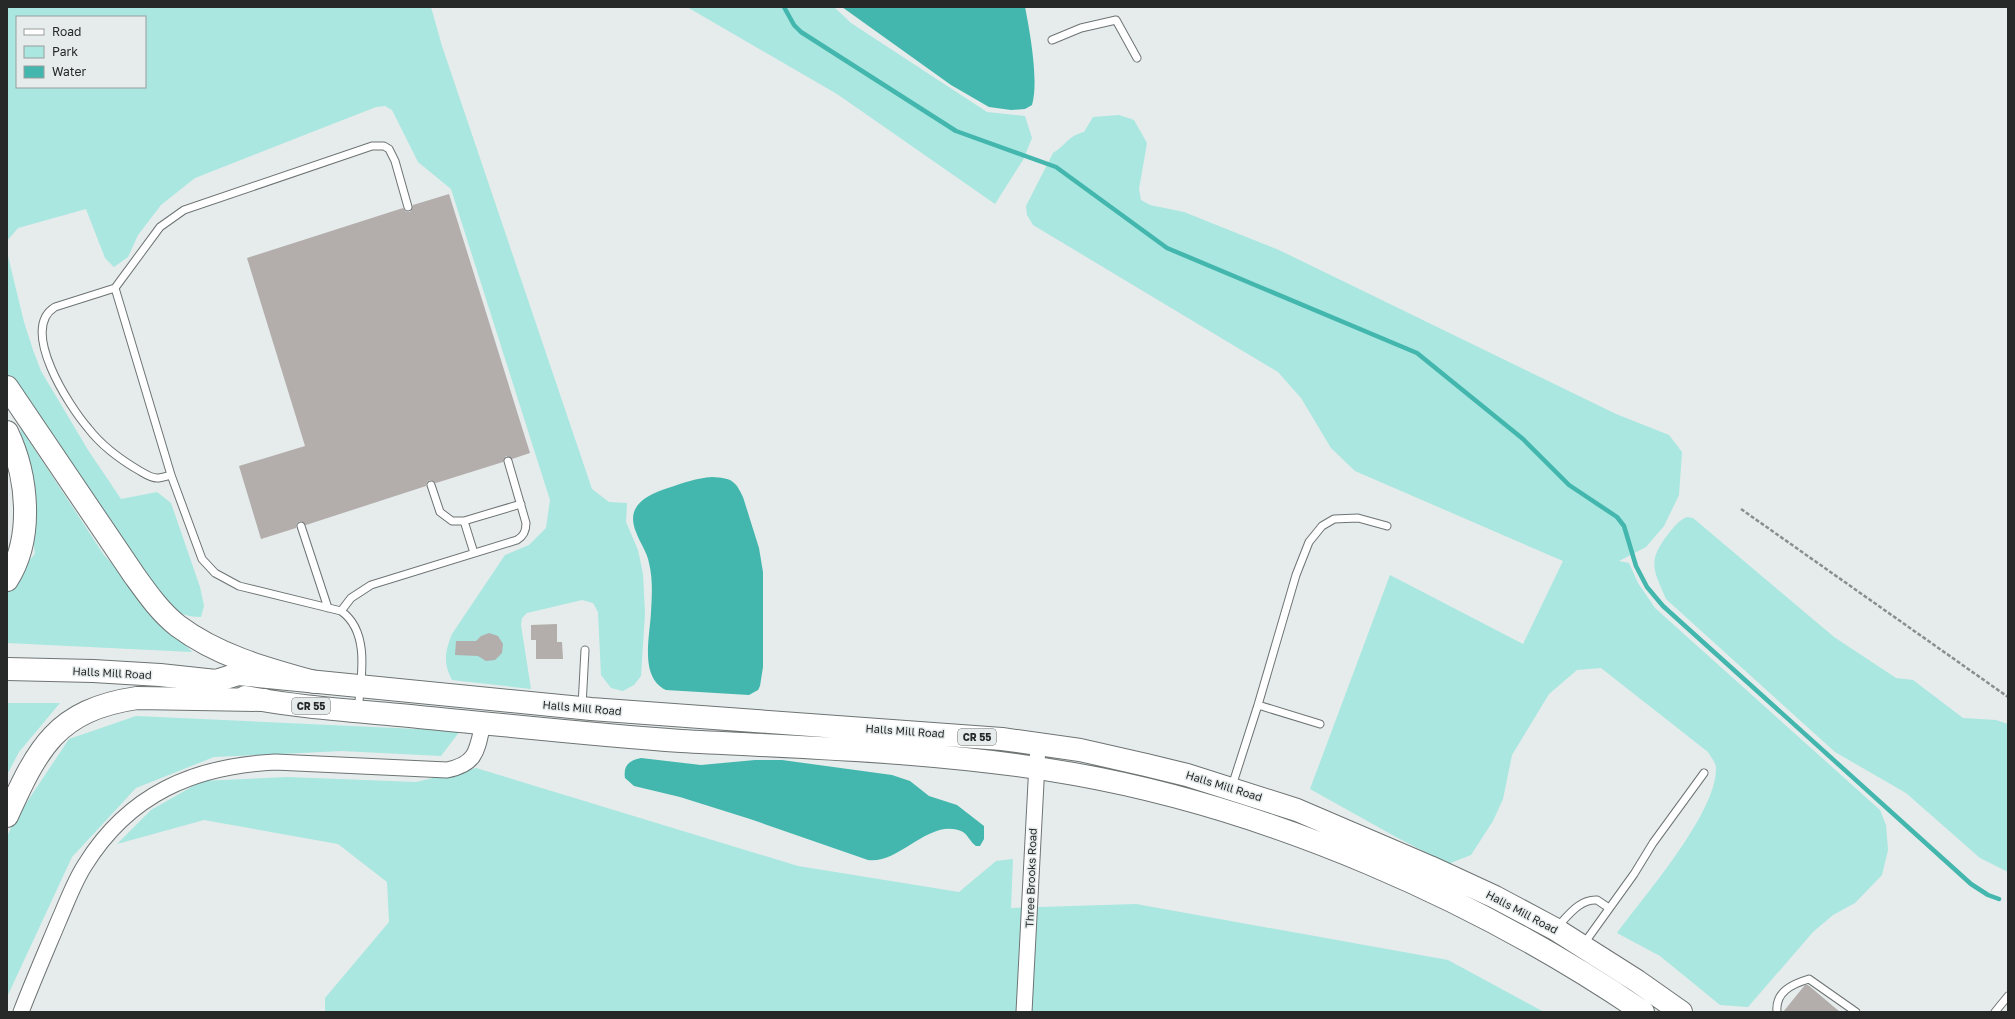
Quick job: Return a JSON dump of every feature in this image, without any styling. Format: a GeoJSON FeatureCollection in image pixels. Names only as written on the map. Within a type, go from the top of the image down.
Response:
{"type":"FeatureCollection","features":[{"type":"Feature","properties":{"kind":"main road"},"geometry":{"type":"LineString","coordinates":[[7,387],[134,575],[156,605],[178,626],[200,640],[236,658],[261,667],[314,682]]}},
{"type":"Feature","properties":{"kind":"main road"},"geometry":{"type":"LineString","coordinates":[[7,432],[19,467],[25,513],[24,534],[17,559],[7,580]]}},
{"type":"Feature","properties":{"kind":"main road","name":"Halls Mill Road"},"geometry":{"type":"LineString","coordinates":[[7,669],[101,671],[216,681],[238,674],[582,708],[936,733],[1080,750],[1146,764],[1231,788],[1297,810],[1372,840],[1495,897],[1555,929],[1583,946],[1681,1012]]}},
{"type":"Feature","properties":{"kind":"main road","name":"Halls Mill Road"},"geometry":{"type":"LineString","coordinates":[[216,681],[236,695],[264,700],[358,711],[671,740],[940,757],[1036,768],[1081,775],[1181,798],[1246,818],[1318,843],[1422,888],[1484,918],[1570,966],[1642,1012]]}},
{"type":"Feature","properties":{"kind":"main road"},"geometry":{"type":"LineString","coordinates":[[7,816],[29,768],[38,754],[60,729],[86,712],[118,701],[137,698],[264,700]]}},
{"type":"Feature","properties":{"kind":"main road"},"geometry":{"type":"LineString","coordinates":[[842,750],[855,741],[870,740],[915,743],[928,742],[936,733]]}},
{"type":"Feature","properties":{"kind":"street"},"geometry":{"type":"LineString","coordinates":[[20,1012],[84,867],[110,832],[127,814],[168,786],[193,776],[219,769],[248,764],[276,762],[447,770],[460,767],[474,757],[478,747],[483,723]]}},
{"type":"Feature","properties":{"kind":"street","name":"Three Brooks Road"},"geometry":{"type":"LineString","coordinates":[[1024,1012],[1038,744]]}},
{"type":"Feature","properties":{"kind":"lane"},"geometry":{"type":"LineString","coordinates":[[1052,40],[1082,28],[1116,20],[1136,58]]}},
{"type":"Feature","properties":{"kind":"lane"},"geometry":{"type":"LineString","coordinates":[[171,474],[156,478],[150,476],[120,457],[88,429],[65,394],[44,350],[42,326],[44,318],[51,309],[115,288],[151,238],[168,220],[179,212],[372,146],[384,146],[392,155],[408,207]]}},
{"type":"Feature","properties":{"kind":"lane"},"geometry":{"type":"LineString","coordinates":[[115,288],[171,474],[202,559],[214,573],[239,586],[341,611],[352,622],[358,638],[362,659],[358,711]]}},
{"type":"Feature","properties":{"kind":"lane"},"geometry":{"type":"LineString","coordinates":[[341,611],[351,598],[371,585],[522,537],[526,529],[526,523],[508,460]]}},
{"type":"Feature","properties":{"kind":"lane"},"geometry":{"type":"LineString","coordinates":[[430,485],[440,512],[452,520],[464,520],[521,504]]}},
{"type":"Feature","properties":{"kind":"lane"},"geometry":{"type":"LineString","coordinates":[[1231,788],[1258,705],[1296,575],[1309,542],[1322,526],[1334,519],[1358,518],[1386,526]]}},
{"type":"Feature","properties":{"kind":"lane"},"geometry":{"type":"LineString","coordinates":[[464,520],[474,553]]}},
{"type":"Feature","properties":{"kind":"lane"},"geometry":{"type":"LineString","coordinates":[[301,526],[328,608]]}},
{"type":"Feature","properties":{"kind":"lane"},"geometry":{"type":"LineString","coordinates":[[582,708],[585,650]]}},
{"type":"Feature","properties":{"kind":"lane"},"geometry":{"type":"LineString","coordinates":[[1258,705],[1320,724]]}},
{"type":"Feature","properties":{"kind":"lane"},"geometry":{"type":"LineString","coordinates":[[1583,946],[1634,874],[1653,843],[1704,773]]}},
{"type":"Feature","properties":{"kind":"lane"},"geometry":{"type":"LineString","coordinates":[[1555,929],[1574,910],[1588,901],[1597,900],[1609,908]]}},
{"type":"Feature","properties":{"kind":"lane"},"geometry":{"type":"LineString","coordinates":[[1777,1012],[1778,999],[1789,986],[1808,979],[1856,1012]]}},
{"type":"Feature","properties":{"kind":"lane"},"geometry":{"type":"LineString","coordinates":[[1995,1012],[2008,996]]}},
{"type":"Feature","properties":{"kind":"path"},"geometry":{"type":"LineString","coordinates":[[1741,509],[2008,697]]}},
{"type":"Feature","properties":{"kind":"green space"},"geometry":{"type":"Polygon","coordinates":[[[7,7],[431,7],[442,46],[592,489],[609,502],[627,503],[626,522],[638,550],[643,574],[645,613],[641,676],[634,685],[623,691],[611,688],[601,675],[598,612],[593,603],[582,600],[527,613],[522,618],[521,625],[531,689],[452,680],[449,674],[446,657],[452,634],[505,555],[529,545],[546,528],[550,500],[451,189],[418,162],[392,110],[385,106],[376,107],[195,178],[161,205],[138,235],[128,257],[114,267],[105,258],[86,209],[18,228],[7,241],[7,7]]]}},
{"type":"Feature","properties":{"kind":"green space"},"geometry":{"type":"Polygon","coordinates":[[[687,7],[834,7],[851,23],[987,112],[1025,116],[1032,138],[1023,160],[995,204],[837,94],[687,7]]]}},
{"type":"Feature","properties":{"kind":"green space"},"geometry":{"type":"Polygon","coordinates":[[[1119,115],[1134,120],[1147,143],[1139,189],[1141,200],[1150,205],[1184,212],[1279,250],[1616,414],[1669,435],[1682,452],[1679,495],[1664,526],[1646,547],[1619,561],[1629,563],[1638,583],[1655,608],[1880,810],[1886,825],[1888,850],[1882,875],[1855,903],[1833,915],[1813,932],[1748,1007],[1720,1005],[1660,956],[1617,933],[1677,854],[1692,830],[1705,808],[1713,786],[1716,766],[1708,752],[1601,668],[1577,670],[1549,694],[1512,755],[1503,799],[1493,821],[1471,855],[1448,864],[1310,789],[1390,575],[1523,644],[1563,561],[1355,471],[1331,448],[1301,398],[1278,372],[1033,225],[1027,215],[1026,206],[1053,153],[1071,138],[1084,132],[1093,117],[1119,115]]]}},
{"type":"Feature","properties":{"kind":"green space"},"geometry":{"type":"Polygon","coordinates":[[[7,252],[24,322],[41,371],[88,450],[121,499],[157,492],[171,503],[200,587],[204,606],[201,617],[185,615],[174,609],[154,588],[7,375],[7,252]]]}},
{"type":"Feature","properties":{"kind":"green space"},"geometry":{"type":"Polygon","coordinates":[[[20,427],[104,555],[192,652],[7,643],[7,584],[35,554],[20,427]]]}},
{"type":"Feature","properties":{"kind":"green space"},"geometry":{"type":"Polygon","coordinates":[[[1687,517],[1693,518],[1834,637],[1896,678],[1913,680],[1963,718],[1996,720],[2008,724],[2008,872],[1980,858],[1906,793],[1835,752],[1666,599],[1655,572],[1655,558],[1657,551],[1669,533],[1679,522],[1687,517]]]}},
{"type":"Feature","properties":{"kind":"green space"},"geometry":{"type":"Polygon","coordinates":[[[7,703],[60,703],[19,752],[7,775],[7,703]]]}},
{"type":"Feature","properties":{"kind":"green space"},"geometry":{"type":"Polygon","coordinates":[[[136,716],[460,731],[441,756],[342,751],[214,757],[136,788],[72,857],[7,997],[7,837],[13,823],[69,739],[136,716]]]}},
{"type":"Feature","properties":{"kind":"green space"},"geometry":{"type":"Polygon","coordinates":[[[476,768],[798,866],[959,892],[996,861],[1013,859],[1011,908],[1136,904],[1448,960],[1544,1012],[325,1012],[325,998],[389,922],[387,882],[338,844],[204,820],[117,844],[151,810],[202,781],[288,777],[416,782],[476,768]]]}},
{"type":"Feature","properties":{"kind":"water"},"geometry":{"type":"Polygon","coordinates":[[[842,7],[1025,7],[1031,43],[1035,84],[1032,105],[1025,109],[1011,110],[989,107],[951,85],[842,7]]]}},
{"type":"Feature","properties":{"kind":"water"},"geometry":{"type":"Polygon","coordinates":[[[712,477],[728,479],[735,483],[743,497],[759,548],[763,572],[763,667],[758,690],[749,695],[666,690],[658,684],[652,676],[649,666],[648,644],[652,600],[651,575],[647,555],[633,523],[633,515],[640,502],[653,494],[690,481],[712,477]]]}},
{"type":"Feature","properties":{"kind":"water"},"geometry":{"type":"Polygon","coordinates":[[[641,758],[701,765],[755,760],[782,760],[892,775],[910,781],[929,796],[957,805],[984,826],[984,839],[980,846],[976,846],[961,831],[949,829],[937,831],[892,855],[880,859],[868,860],[750,819],[680,797],[634,786],[625,778],[625,770],[630,762],[641,758]]]}},
{"type":"Feature","properties":{"kind":"building"},"geometry":{"type":"Polygon","coordinates":[[[449,194],[530,453],[512,459],[506,456],[503,462],[436,483],[430,480],[427,482],[426,486],[306,525],[300,521],[297,523],[296,528],[261,539],[239,466],[305,446],[247,258],[403,208],[406,212],[410,212],[413,205],[449,194]]]}},
{"type":"Feature","properties":{"kind":"building"},"geometry":{"type":"Polygon","coordinates":[[[557,624],[557,642],[562,642],[563,659],[536,659],[536,640],[531,640],[531,625],[557,624]]]}},
{"type":"Feature","properties":{"kind":"building"},"geometry":{"type":"Polygon","coordinates":[[[489,633],[498,636],[503,644],[502,653],[495,660],[486,661],[478,656],[455,655],[456,641],[476,641],[481,636],[489,633]]]}},
{"type":"Feature","properties":{"kind":"building"},"geometry":{"type":"Polygon","coordinates":[[[1805,985],[1808,985],[1840,1012],[1783,1012],[1805,985]]]}},
{"type":"Feature","properties":{"kind":"waterway"},"geometry":{"type":"LineString","coordinates":[[784,7],[794,25],[801,32],[956,131],[1056,167],[1167,248],[1417,353],[1523,439],[1569,485],[1617,517],[1624,526],[1636,566],[1647,587],[1663,606],[1971,884],[1988,895],[1999,899]]}}]}
